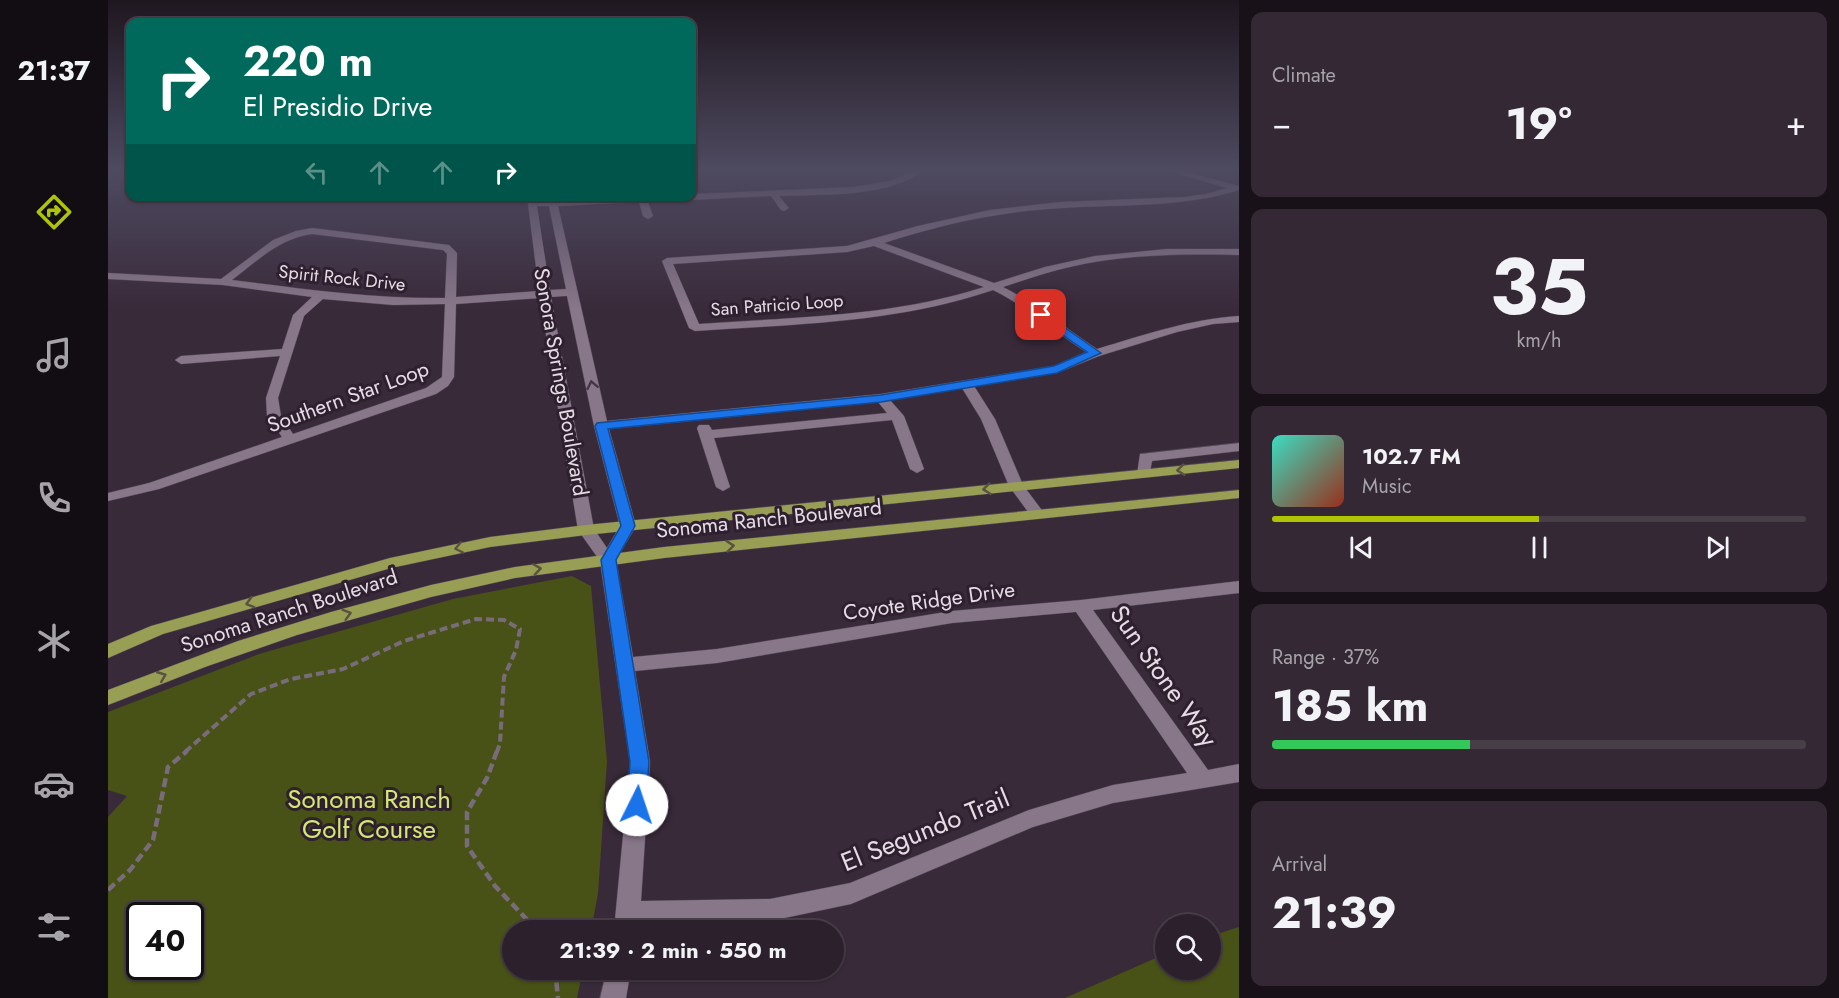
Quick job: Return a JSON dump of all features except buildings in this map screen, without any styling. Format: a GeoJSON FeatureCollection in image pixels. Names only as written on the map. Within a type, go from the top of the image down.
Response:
{"type":"FeatureCollection","features":[{"type":"Feature","properties":{"kind":"main road","name":"Sonoma Ranch Boulevard"},"geometry":{"type":"LineString","coordinates":[[108,651],[157,630],[390,563],[490,542],[586,530],[1239,464]]}},
{"type":"Feature","properties":{"kind":"main road","name":"Sonoma Ranch Boulevard"},"geometry":{"type":"LineString","coordinates":[[108,698],[239,648],[372,606],[497,577],[608,560],[1036,513],[1239,494]]}},
{"type":"Feature","properties":{"kind":"street","name":"Sonora Springs Boulevard"},"geometry":{"type":"LineString","coordinates":[[533,217],[586,530],[608,560],[640,762],[628,920]]}},
{"type":"Feature","properties":{"kind":"street","name":"Sonora Springs Boulevard"},"geometry":{"type":"LineString","coordinates":[[556,217],[601,426],[628,526]]}},
{"type":"Feature","properties":{"kind":"street"},"geometry":{"type":"LineString","coordinates":[[875,243],[921,228],[974,217]]}},
{"type":"Feature","properties":{"kind":"street","name":"Southern Star Loop"},"geometry":{"type":"LineString","coordinates":[[108,497],[154,486],[431,391],[444,383],[448,374],[452,253],[449,248],[440,245],[312,231],[285,237],[223,282]]}},
{"type":"Feature","properties":{"kind":"street"},"geometry":{"type":"LineString","coordinates":[[875,243],[995,287],[1025,302],[1057,328],[1095,353]]}},
{"type":"Feature","properties":{"kind":"street","name":"San Patricio Loop"},"geometry":{"type":"LineString","coordinates":[[875,243],[847,249],[667,261],[695,328],[878,315],[954,300],[995,287]]}},
{"type":"Feature","properties":{"kind":"street"},"geometry":{"type":"LineString","coordinates":[[995,287],[1051,268],[1114,257],[1174,251],[1239,252]]}},
{"type":"Feature","properties":{"kind":"street","name":"Spirit Rock Drive"},"geometry":{"type":"LineString","coordinates":[[108,276],[223,282],[393,302],[451,301],[572,292]]}},
{"type":"Feature","properties":{"kind":"street"},"geometry":{"type":"LineString","coordinates":[[290,439],[274,417],[271,404],[299,315],[321,295]]}},
{"type":"Feature","properties":{"kind":"street"},"geometry":{"type":"LineString","coordinates":[[601,426],[881,398],[1057,369],[1095,353],[1175,329],[1213,321],[1239,319]]}},
{"type":"Feature","properties":{"kind":"street"},"geometry":{"type":"LineString","coordinates":[[182,360],[286,352]]}},
{"type":"Feature","properties":{"kind":"street"},"geometry":{"type":"LineString","coordinates":[[966,384],[988,419],[1016,486],[1036,513]]}},
{"type":"Feature","properties":{"kind":"street"},"geometry":{"type":"LineString","coordinates":[[881,398],[897,416],[917,469]]}},
{"type":"Feature","properties":{"kind":"street"},"geometry":{"type":"LineString","coordinates":[[700,416],[723,487]]}},
{"type":"Feature","properties":{"kind":"street"},"geometry":{"type":"LineString","coordinates":[[706,435],[897,416]]}},
{"type":"Feature","properties":{"kind":"street"},"geometry":{"type":"LineString","coordinates":[[1144,474],[1145,457],[1239,447]]}},
{"type":"Feature","properties":{"kind":"street"},"geometry":{"type":"LineString","coordinates":[[608,560],[628,526]]}},
{"type":"Feature","properties":{"kind":"street","name":"Coyote Ridge Drive"},"geometry":{"type":"LineString","coordinates":[[625,665],[717,656],[952,617],[1081,606],[1239,587]]}},
{"type":"Feature","properties":{"kind":"street","name":"Sun Stone Way"},"geometry":{"type":"LineString","coordinates":[[1081,606],[1202,778]]}},
{"type":"Feature","properties":{"kind":"street","name":"El Segundo Trail"},"geometry":{"type":"LineString","coordinates":[[641,920],[770,910],[851,893],[1029,819],[1113,794],[1239,773]]}},
{"type":"Feature","properties":{"kind":"street"},"geometry":{"type":"LineString","coordinates":[[613,998],[617,980]]}},
{"type":"Feature","properties":{"kind":"path"},"geometry":{"type":"LineString","coordinates":[[108,890],[130,870],[153,840],[168,767],[251,694],[291,679],[343,669],[404,641],[445,628],[476,619],[504,620],[520,629],[516,650],[504,677],[500,743],[487,778],[467,812],[467,846],[495,886],[527,920]]}},
{"type":"Feature","properties":{"kind":"path"},"geometry":{"type":"LineString","coordinates":[[556,980],[558,998]]}},
{"type":"Feature","properties":{"kind":"green space","name":"Sonoma Ranch Golf Course"},"geometry":{"type":"Polygon","coordinates":[[[572,576],[591,586],[607,761],[598,894],[593,920],[502,920],[502,980],[581,980],[577,998],[108,998],[108,817],[127,796],[108,790],[108,712],[259,654],[453,599],[572,576]]]}},
{"type":"Feature","properties":{"kind":"green space"},"geometry":{"type":"Polygon","coordinates":[[[1239,927],[1239,998],[1065,998],[1155,958],[1155,980],[1221,980],[1221,933],[1239,927]]]}},
{"type":"Feature","properties":{"kind":"route"},"geometry":{"type":"LineString","coordinates":[[637,805],[640,762],[608,560],[628,526],[601,426],[881,398],[1057,369],[1095,353],[1041,315]]}}]}
